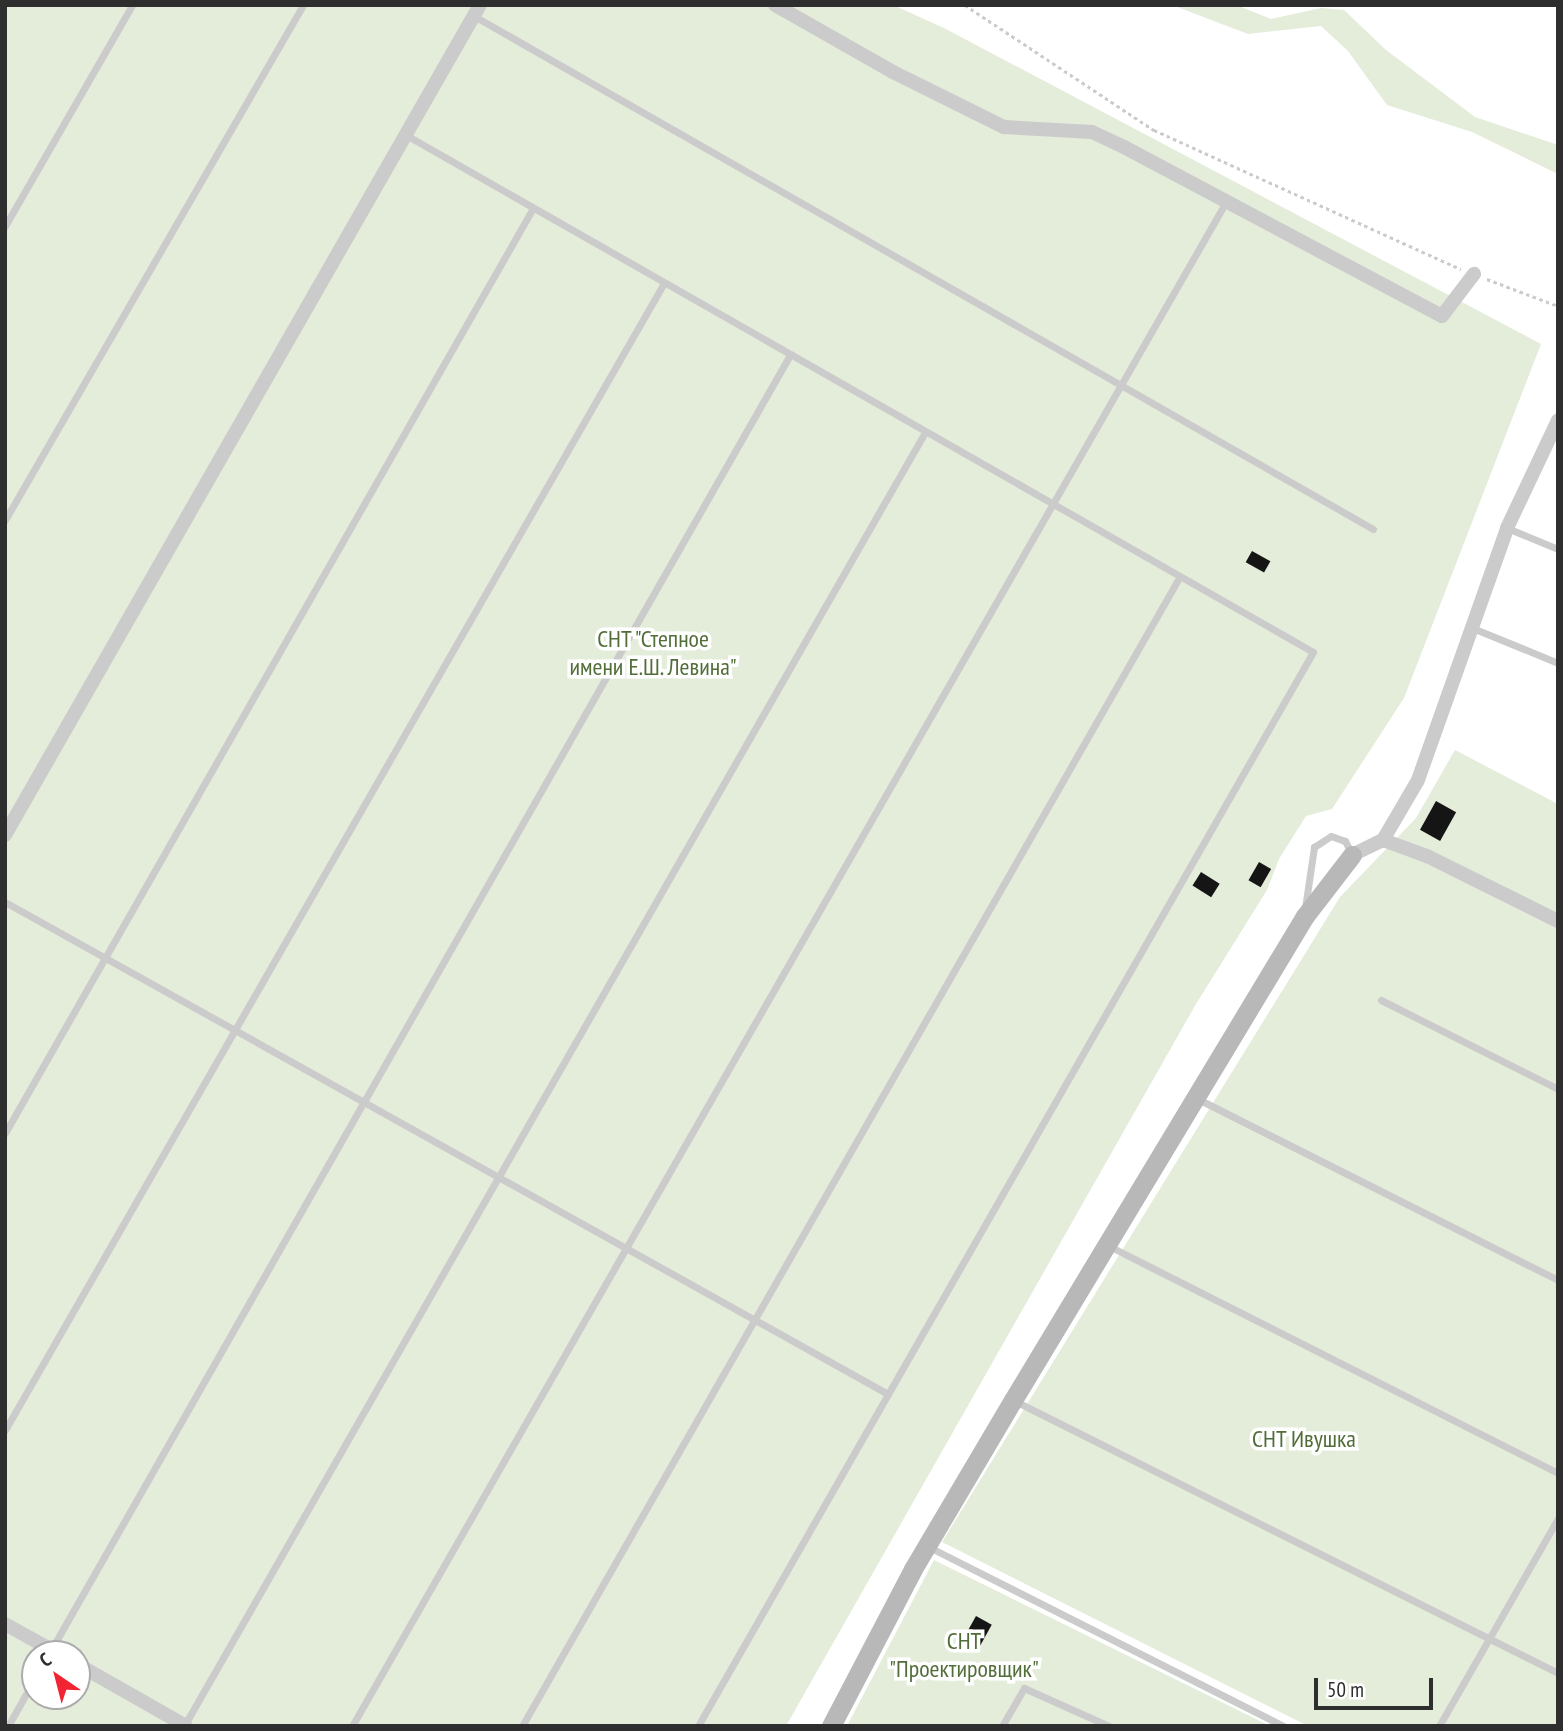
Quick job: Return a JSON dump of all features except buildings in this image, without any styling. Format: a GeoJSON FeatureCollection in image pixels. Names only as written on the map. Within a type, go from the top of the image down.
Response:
{"type":"FeatureCollection","features":[{"type":"Feature","properties":{"kind":"street"},"geometry":{"type":"LineString","coordinates":[[775,5],[892,72],[1004,127],[1092,132],[1227,199],[1442,316],[1474,274]]}},
{"type":"Feature","properties":{"kind":"street"},"geometry":{"type":"LineString","coordinates":[[5,835],[477,11]]}},
{"type":"Feature","properties":{"kind":"street"},"geometry":{"type":"LineString","coordinates":[[831,1726],[926,1546],[1306,916],[1352,855],[1383,840],[1418,780],[1469,626],[1507,528],[1555,435],[1558,420]]}},
{"type":"Feature","properties":{"kind":"street"},"geometry":{"type":"LineString","coordinates":[[1383,840],[1427,856],[1558,921]]}},
{"type":"Feature","properties":{"kind":"street"},"geometry":{"type":"LineString","coordinates":[[5,1624],[31,1640]]}},
{"type":"Feature","properties":{"kind":"street"},"geometry":{"type":"LineString","coordinates":[[91,1672],[185,1725]]}},
{"type":"Feature","properties":{"kind":"lane"},"geometry":{"type":"LineString","coordinates":[[5,226],[132,5]]}},
{"type":"Feature","properties":{"kind":"lane"},"geometry":{"type":"LineString","coordinates":[[5,520],[303,5]]}},
{"type":"Feature","properties":{"kind":"lane"},"geometry":{"type":"LineString","coordinates":[[477,11],[1373,529]]}},
{"type":"Feature","properties":{"kind":"lane"},"geometry":{"type":"LineString","coordinates":[[406,135],[1054,507],[1313,652],[698,1726]]}},
{"type":"Feature","properties":{"kind":"lane"},"geometry":{"type":"LineString","coordinates":[[352,1726],[1054,507],[1227,199]]}},
{"type":"Feature","properties":{"kind":"lane"},"geometry":{"type":"LineString","coordinates":[[5,1133],[533,208]]}},
{"type":"Feature","properties":{"kind":"lane"},"geometry":{"type":"LineString","coordinates":[[5,1430],[664,283]]}},
{"type":"Feature","properties":{"kind":"lane"},"geometry":{"type":"LineString","coordinates":[[60,1640],[790,355]]}},
{"type":"Feature","properties":{"kind":"lane"},"geometry":{"type":"LineString","coordinates":[[185,1725],[925,432]]}},
{"type":"Feature","properties":{"kind":"lane"},"geometry":{"type":"LineString","coordinates":[[1507,528],[1558,549]]}},
{"type":"Feature","properties":{"kind":"lane"},"geometry":{"type":"LineString","coordinates":[[522,1726],[1179,578]]}},
{"type":"Feature","properties":{"kind":"lane"},"geometry":{"type":"LineString","coordinates":[[1469,626],[1558,663]]}},
{"type":"Feature","properties":{"kind":"lane"},"geometry":{"type":"LineString","coordinates":[[1306,916],[1314,848],[1331,836],[1345,841],[1352,855]]}},
{"type":"Feature","properties":{"kind":"lane"},"geometry":{"type":"LineString","coordinates":[[5,902],[888,1394]]}},
{"type":"Feature","properties":{"kind":"lane"},"geometry":{"type":"LineString","coordinates":[[1381,1000],[1558,1089]]}},
{"type":"Feature","properties":{"kind":"lane"},"geometry":{"type":"LineString","coordinates":[[1195,1098],[1558,1280]]}},
{"type":"Feature","properties":{"kind":"lane"},"geometry":{"type":"LineString","coordinates":[[1106,1244],[1558,1473]]}},
{"type":"Feature","properties":{"kind":"lane"},"geometry":{"type":"LineString","coordinates":[[1013,1400],[1558,1673]]}},
{"type":"Feature","properties":{"kind":"lane"},"geometry":{"type":"LineString","coordinates":[[1438,1726],[1558,1518]]}},
{"type":"Feature","properties":{"kind":"lane"},"geometry":{"type":"LineString","coordinates":[[926,1546],[1284,1726]]}},
{"type":"Feature","properties":{"kind":"lane"},"geometry":{"type":"LineString","coordinates":[[1002,1726],[1024,1688],[1109,1726]]}},
{"type":"Feature","properties":{"kind":"lane"},"geometry":{"type":"LineString","coordinates":[[8,1726],[21,1703]]}},
{"type":"Feature","properties":{"kind":"path"},"geometry":{"type":"LineString","coordinates":[[965,5],[1154,130],[1474,274],[1558,306]]}},
{"type":"Feature","properties":{"kind":"green space","name":"СНТ \"Степное имени Е.Ш. Левина\""},"geometry":{"type":"Polygon","coordinates":[[[5,5],[893,5],[944,28],[1541,344],[1404,698],[1332,809],[1306,816],[1279,859],[1267,890],[1196,1004],[786,1726],[5,1726],[5,5]]]}},
{"type":"Feature","properties":{"kind":"green space"},"geometry":{"type":"Polygon","coordinates":[[[1172,5],[1236,5],[1271,19],[1321,8],[1344,10],[1386,50],[1475,117],[1558,145],[1558,174],[1472,132],[1387,105],[1348,51],[1321,26],[1248,34],[1172,5]]]}},
{"type":"Feature","properties":{"kind":"green space","name":"СНТ Ивушка"},"geometry":{"type":"Polygon","coordinates":[[[1455,750],[1558,804],[1558,1726],[1308,1726],[942,1542],[1340,897],[1416,818],[1455,750]]]}},
{"type":"Feature","properties":{"kind":"green space","name":"СНТ \"Проектировщик\""},"geometry":{"type":"Polygon","coordinates":[[[934,1560],[1270,1726],[847,1726],[934,1560]]]}}]}
